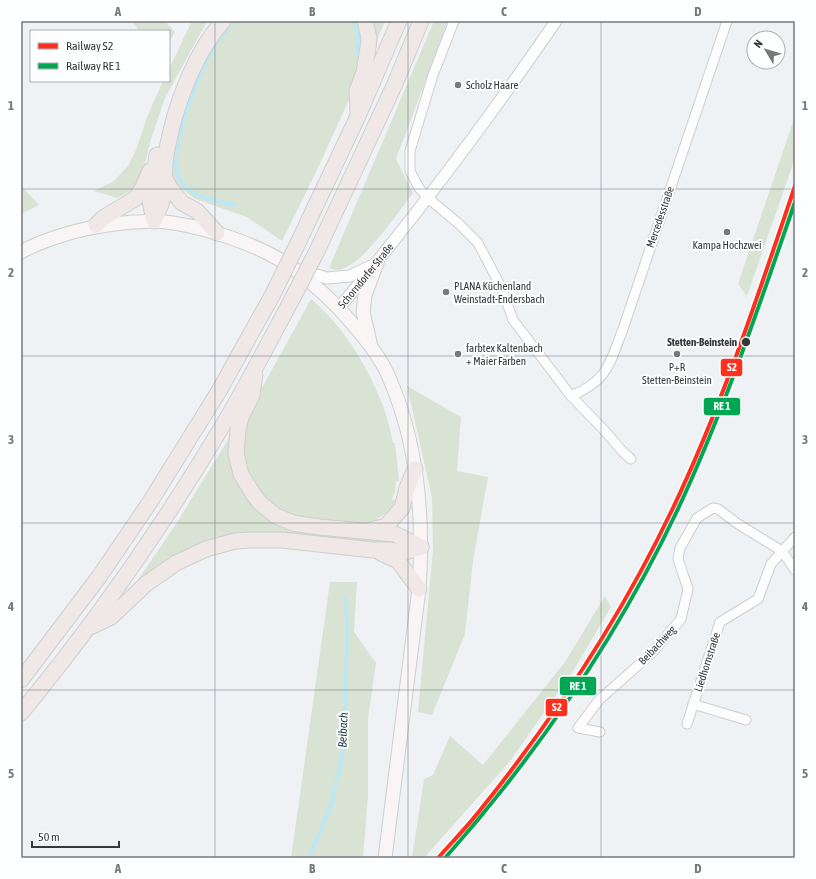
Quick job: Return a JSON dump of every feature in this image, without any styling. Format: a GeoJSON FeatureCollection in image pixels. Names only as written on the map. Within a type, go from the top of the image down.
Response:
{"type":"FeatureCollection","features":[{"type":"Feature","properties":{"kind":"highway"},"geometry":{"type":"LineString","coordinates":[[154,221],[150,201],[161,139],[173,100],[196,49],[215,21]]}},
{"type":"Feature","properties":{"kind":"highway"},"geometry":{"type":"LineString","coordinates":[[154,221],[162,201],[166,149],[180,101],[201,53],[223,21]]}},
{"type":"Feature","properties":{"kind":"highway"},"geometry":{"type":"LineString","coordinates":[[358,116],[357,91],[364,72],[369,38],[365,21]]}},
{"type":"Feature","properties":{"kind":"highway"},"geometry":{"type":"LineString","coordinates":[[21,680],[99,577],[150,502],[220,391],[300,241],[358,116],[399,21]]}},
{"type":"Feature","properties":{"kind":"highway"},"geometry":{"type":"LineString","coordinates":[[21,713],[87,629],[167,514],[223,425],[256,368],[317,251],[394,86],[421,21]]}},
{"type":"Feature","properties":{"kind":"highway"},"geometry":{"type":"LineString","coordinates":[[96,226],[103,218],[137,196],[157,158]]}},
{"type":"Feature","properties":{"kind":"highway"},"geometry":{"type":"LineString","coordinates":[[164,177],[182,204],[197,211],[217,234]]}},
{"type":"Feature","properties":{"kind":"highway"},"geometry":{"type":"LineString","coordinates":[[256,368],[252,395],[241,417],[236,442],[236,454],[241,474],[252,494],[267,510],[284,520],[306,525],[395,534],[422,547]]}},
{"type":"Feature","properties":{"kind":"highway"},"geometry":{"type":"LineString","coordinates":[[366,532],[386,526],[402,508],[407,488],[415,469]]}},
{"type":"Feature","properties":{"kind":"highway"},"geometry":{"type":"LineString","coordinates":[[87,629],[111,616],[146,584],[176,563],[189,556],[235,541],[264,540],[406,552],[422,547]]}},
{"type":"Feature","properties":{"kind":"highway"},"geometry":{"type":"LineString","coordinates":[[373,550],[388,555],[398,561],[419,589]]}},
{"type":"Feature","properties":{"kind":"main road","name":"Schorndorfer Straße"},"geometry":{"type":"LineString","coordinates":[[21,252],[53,238],[96,226],[154,221],[178,223],[239,241],[262,251],[293,268],[339,308]]}},
{"type":"Feature","properties":{"kind":"main road"},"geometry":{"type":"LineString","coordinates":[[370,344],[363,312],[365,295],[377,262]]}},
{"type":"Feature","properties":{"kind":"main road"},"geometry":{"type":"LineString","coordinates":[[339,308],[370,344],[388,375],[403,417],[415,469],[420,506],[422,547],[419,589],[385,858]]}},
{"type":"Feature","properties":{"kind":"street"},"geometry":{"type":"LineString","coordinates":[[454,21],[433,75],[410,150],[410,171],[419,188],[428,198],[459,224],[478,243],[502,289],[513,320],[572,396],[631,459]]}},
{"type":"Feature","properties":{"kind":"street","name":"Schorndorfer Straße"},"geometry":{"type":"LineString","coordinates":[[339,308],[428,198],[501,101],[556,21]]}},
{"type":"Feature","properties":{"kind":"street","name":"Mercedesstraße"},"geometry":{"type":"LineString","coordinates":[[572,396],[587,390],[598,381],[607,370],[623,328],[727,21]]}},
{"type":"Feature","properties":{"kind":"street"},"geometry":{"type":"LineString","coordinates":[[293,268],[327,278],[350,276],[377,262]]}},
{"type":"Feature","properties":{"kind":"street","name":"Beibachweg"},"geometry":{"type":"LineString","coordinates":[[600,732],[578,728],[600,700],[652,653],[681,618],[688,589],[678,559],[680,548],[697,518],[713,508],[718,509],[738,524],[782,551]]}},
{"type":"Feature","properties":{"kind":"street","name":"Liedhornstraße"},"geometry":{"type":"LineString","coordinates":[[687,724],[720,622],[758,599],[771,564],[795,537]]}},
{"type":"Feature","properties":{"kind":"street"},"geometry":{"type":"LineString","coordinates":[[782,551],[795,570]]}},
{"type":"Feature","properties":{"kind":"street","name":"Liedhornstraße"},"geometry":{"type":"LineString","coordinates":[[693,704],[746,720]]}},
{"type":"Feature","properties":{"kind":"green space"},"geometry":{"type":"Polygon","coordinates":[[[131,21],[165,21],[175,32],[170,40],[170,30],[139,30],[131,21]]]}},
{"type":"Feature","properties":{"kind":"green space"},"geometry":{"type":"Polygon","coordinates":[[[192,21],[209,21],[205,25],[165,98],[150,142],[142,177],[136,188],[117,198],[94,191],[114,181],[128,166],[136,150],[147,117],[163,82],[170,82],[170,67],[192,21]]]}},
{"type":"Feature","properties":{"kind":"green space"},"geometry":{"type":"Polygon","coordinates":[[[227,21],[359,21],[363,35],[354,88],[319,166],[282,241],[247,217],[195,199],[182,189],[179,191],[171,175],[172,146],[196,72],[227,21]]]}},
{"type":"Feature","properties":{"kind":"green space"},"geometry":{"type":"Polygon","coordinates":[[[371,21],[385,21],[376,42],[371,21]]]}},
{"type":"Feature","properties":{"kind":"green space"},"geometry":{"type":"Polygon","coordinates":[[[434,21],[448,21],[396,159],[413,193],[379,238],[358,259],[347,267],[338,270],[329,268],[434,21]]]}},
{"type":"Feature","properties":{"kind":"green space"},"geometry":{"type":"Polygon","coordinates":[[[795,116],[795,158],[747,296],[738,284],[795,116]]]}},
{"type":"Feature","properties":{"kind":"green space"},"geometry":{"type":"Polygon","coordinates":[[[21,186],[39,205],[21,214],[21,186]]]}},
{"type":"Feature","properties":{"kind":"green space"},"geometry":{"type":"Polygon","coordinates":[[[311,299],[343,333],[360,359],[381,401],[387,417],[393,443],[395,443],[399,481],[396,481],[395,492],[392,499],[396,501],[393,506],[381,517],[366,523],[360,524],[301,519],[276,509],[252,483],[243,460],[242,435],[252,406],[311,299]]]}},
{"type":"Feature","properties":{"kind":"green space"},"geometry":{"type":"Polygon","coordinates":[[[407,386],[461,417],[457,471],[488,477],[473,561],[465,634],[432,715],[418,712],[433,550],[432,498],[407,386]]]}},
{"type":"Feature","properties":{"kind":"green space"},"geometry":{"type":"Polygon","coordinates":[[[229,438],[254,506],[393,540],[401,545],[263,534],[135,584],[176,524],[229,438]]]}},
{"type":"Feature","properties":{"kind":"green space"},"geometry":{"type":"Polygon","coordinates":[[[330,582],[357,582],[354,632],[376,663],[368,718],[368,796],[363,858],[291,858],[330,582]]]}},
{"type":"Feature","properties":{"kind":"green space"},"geometry":{"type":"Polygon","coordinates":[[[605,596],[611,607],[573,671],[511,760],[424,858],[412,858],[424,779],[433,775],[450,736],[483,765],[565,662],[605,596]]]}},
{"type":"Feature","properties":{"kind":"waterway"},"geometry":{"type":"LineString","coordinates":[[234,21],[223,33],[214,47],[197,81],[180,136],[176,167],[179,178],[190,190],[204,198],[235,205]]}},
{"type":"Feature","properties":{"kind":"waterway"},"geometry":{"type":"LineString","coordinates":[[353,21],[358,35],[358,56]]}},
{"type":"Feature","properties":{"kind":"waterway","name":"Beibach"},"geometry":{"type":"LineString","coordinates":[[309,858],[331,805],[344,747],[347,633],[346,597]]}},
{"type":"Feature","properties":{"kind":"rail line","name":"S2"},"geometry":{"type":"LineString","coordinates":[[438,858],[481,809],[535,739],[561,702],[609,627],[652,550],[690,471],[723,391],[795,186]]}},
{"type":"Feature","properties":{"kind":"transit line"},"geometry":{"type":"LineString","coordinates":[[445,858],[512,778],[573,693],[601,649],[654,558],[677,511],[710,435],[754,319],[795,202]]}},
{"type":"Feature","properties":{"kind":"place","name":"Scholz Haare"},"geometry":{"type":"Point","coordinates":[458,85]}},
{"type":"Feature","properties":{"kind":"place","name":"Kampa Hochzwei"},"geometry":{"type":"Point","coordinates":[727,232]}},
{"type":"Feature","properties":{"kind":"place","name":"PLANA Küchenland Weinstadt-Endersbach"},"geometry":{"type":"Point","coordinates":[446,292]}},
{"type":"Feature","properties":{"kind":"place","name":"Stetten-Beinstein"},"geometry":{"type":"Point","coordinates":[746,342]}},
{"type":"Feature","properties":{"kind":"place","name":"farbtex Kaltenbach + Maier Farben"},"geometry":{"type":"Point","coordinates":[458,354]}},
{"type":"Feature","properties":{"kind":"place","name":"P+R Stetten-Beinstein"},"geometry":{"type":"Point","coordinates":[677,354]}}]}
